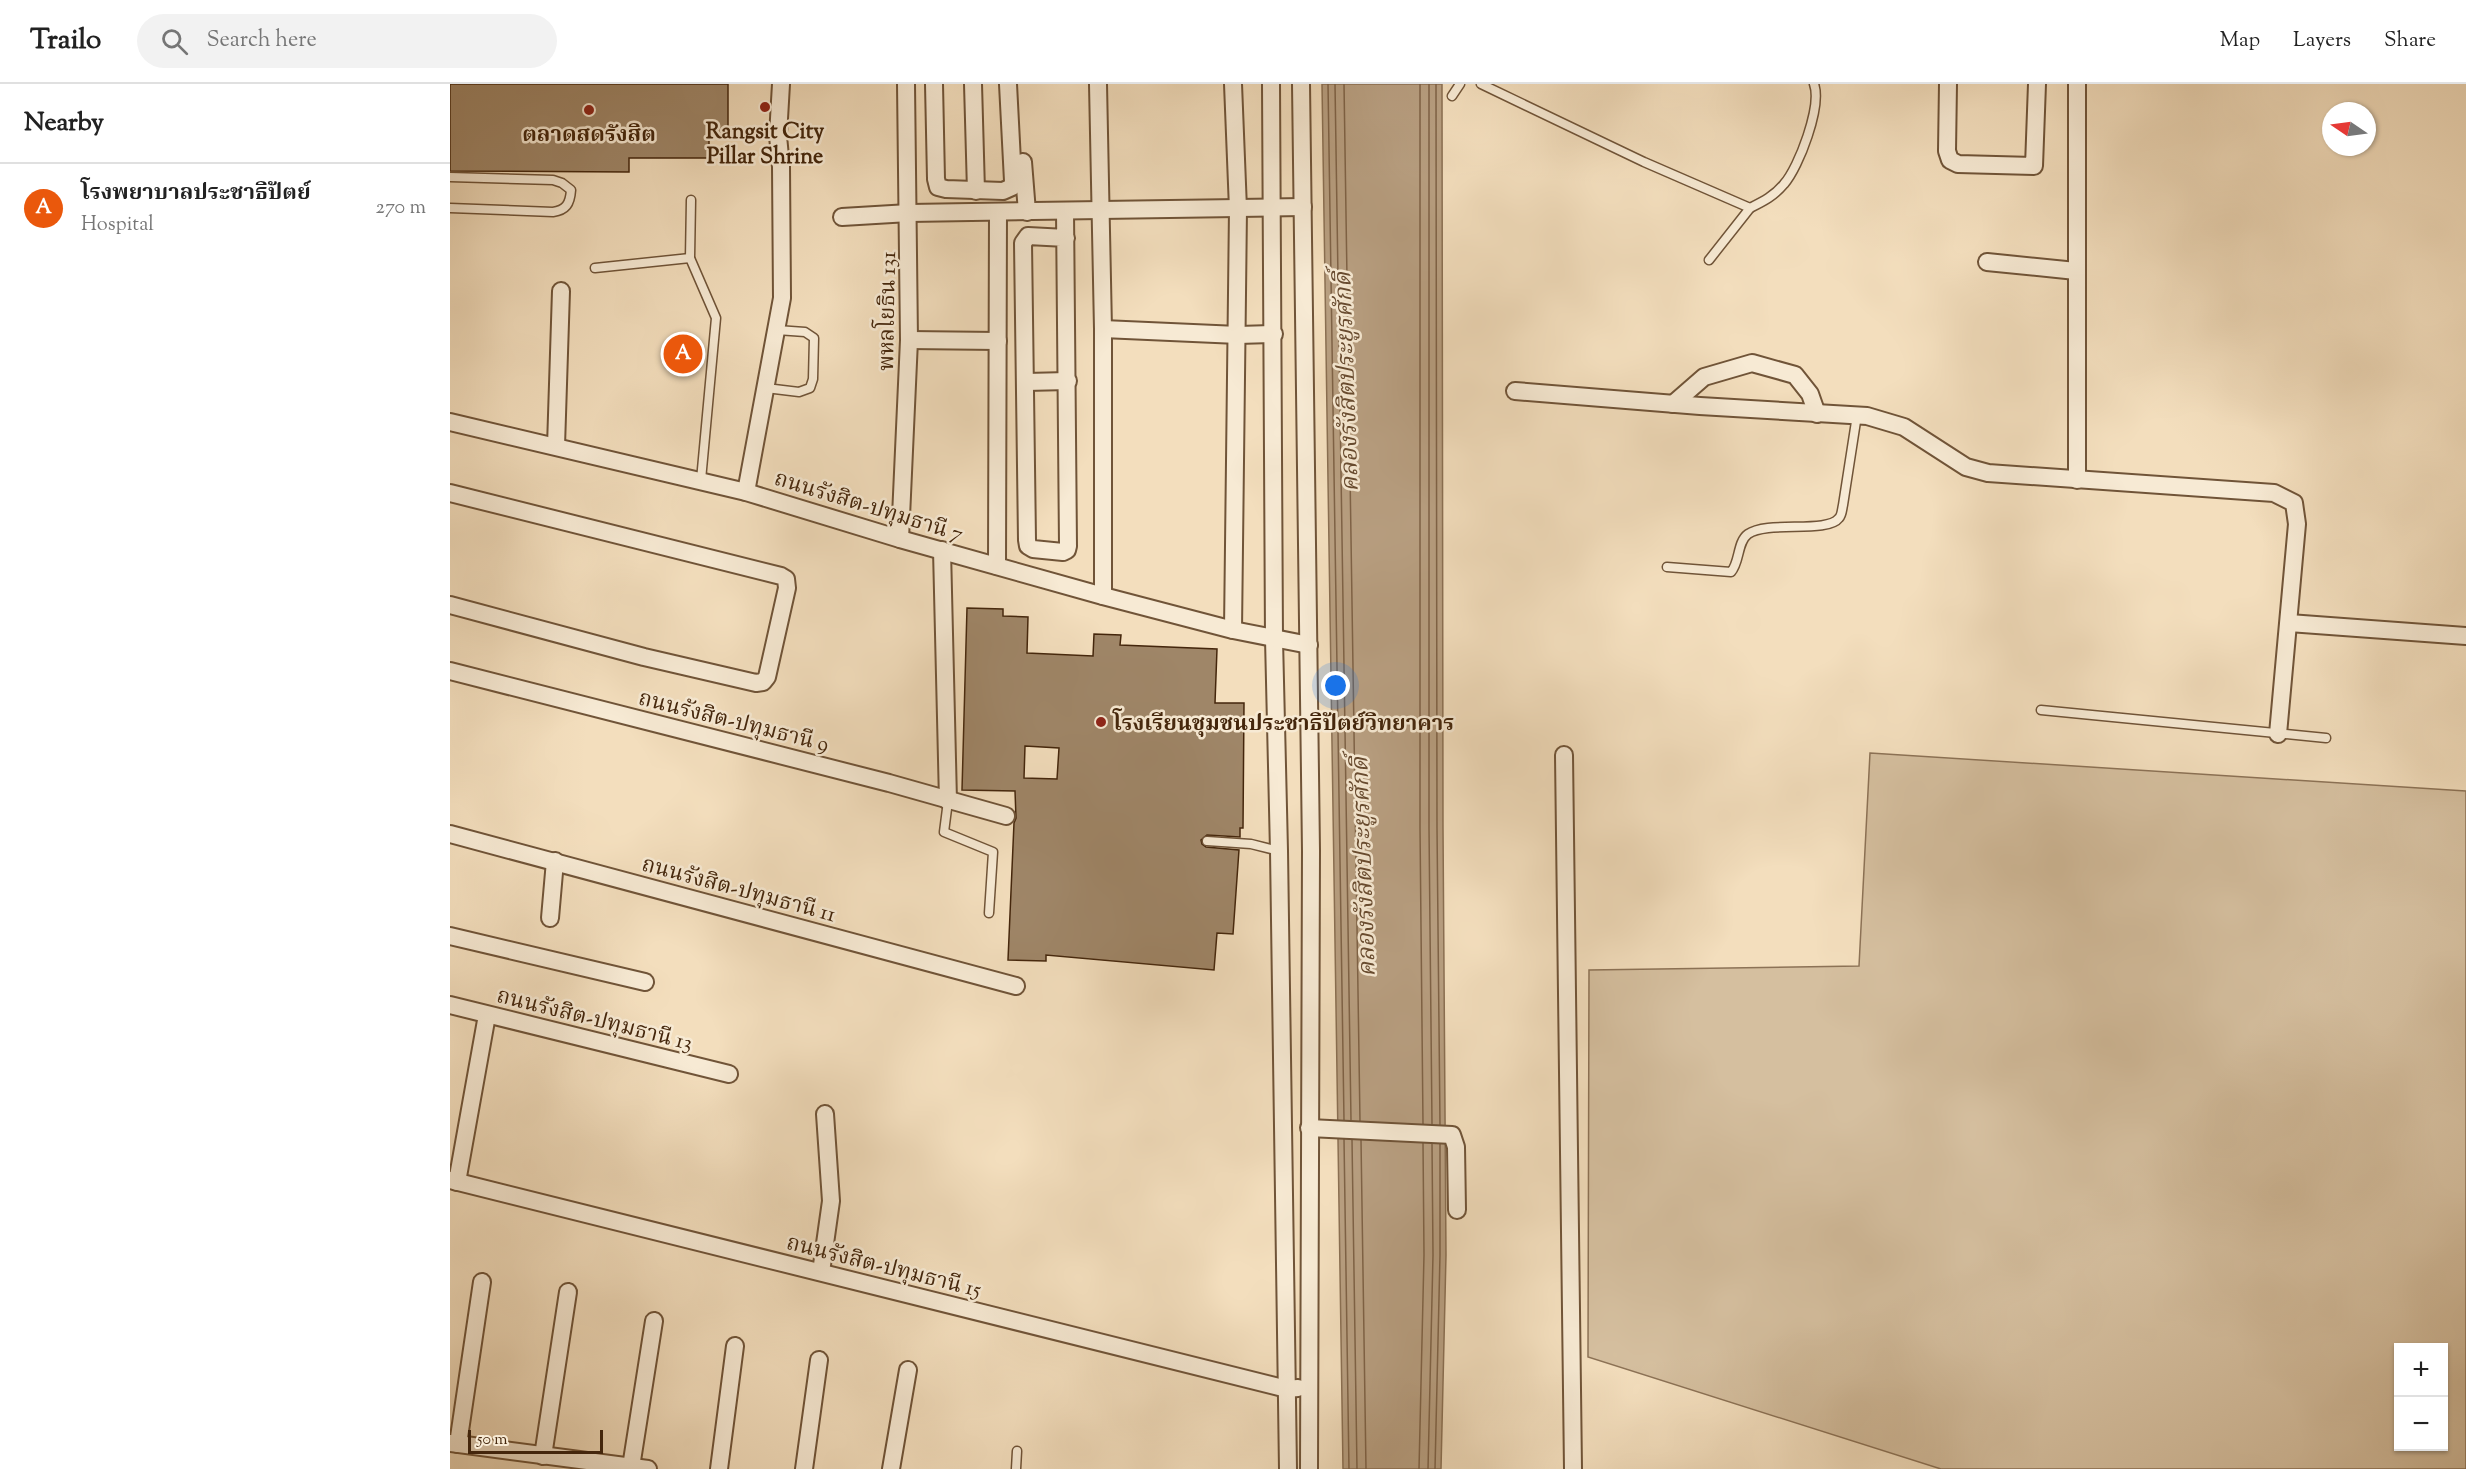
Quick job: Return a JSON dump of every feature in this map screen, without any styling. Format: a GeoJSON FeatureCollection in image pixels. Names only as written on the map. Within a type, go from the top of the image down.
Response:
{"type":"FeatureCollection","features":[{"type":"Feature","properties":{"kind":"street"},"geometry":{"type":"LineString","coordinates":[[746,492],[782,297],[782,167],[778,136],[781,84]]}},
{"type":"Feature","properties":{"kind":"street","name":"พหลโยธิน 131"},"geometry":{"type":"LineString","coordinates":[[900,539],[909,340],[906,84]]}},
{"type":"Feature","properties":{"kind":"street"},"geometry":{"type":"LineString","coordinates":[[934,84],[938,187],[976,191],[1003,191],[1012,187],[1008,84]]}},
{"type":"Feature","properties":{"kind":"street"},"geometry":{"type":"LineString","coordinates":[[974,84],[976,191]]}},
{"type":"Feature","properties":{"kind":"street"},"geometry":{"type":"LineString","coordinates":[[1017,84],[1027,212]]}},
{"type":"Feature","properties":{"kind":"street"},"geometry":{"type":"LineString","coordinates":[[1098,84],[1103,329],[1103,596]]}},
{"type":"Feature","properties":{"kind":"street"},"geometry":{"type":"LineString","coordinates":[[1233,84],[1239,209],[1233,630]]}},
{"type":"Feature","properties":{"kind":"street"},"geometry":{"type":"LineString","coordinates":[[1271,84],[1274,639],[1288,1469]]}},
{"type":"Feature","properties":{"kind":"street"},"geometry":{"type":"LineString","coordinates":[[1301,84],[1311,850],[1309,1469]]}},
{"type":"Feature","properties":{"kind":"street"},"geometry":{"type":"LineString","coordinates":[[1948,84],[1947,151],[1950,160],[1958,164],[2034,166],[2037,84]]}},
{"type":"Feature","properties":{"kind":"street"},"geometry":{"type":"LineString","coordinates":[[2077,84],[2077,480]]}},
{"type":"Feature","properties":{"kind":"street"},"geometry":{"type":"LineString","coordinates":[[842,217],[909,213],[1303,207]]}},
{"type":"Feature","properties":{"kind":"street"},"geometry":{"type":"LineString","coordinates":[[1065,211],[1066,238],[1068,381],[1068,546],[1063,552],[1033,549],[1028,546],[1023,243],[1028,236],[1066,238]]}},
{"type":"Feature","properties":{"kind":"street"},"geometry":{"type":"LineString","coordinates":[[997,566],[998,212]]}},
{"type":"Feature","properties":{"kind":"street"},"geometry":{"type":"LineString","coordinates":[[1987,262],[2076,271]]}},
{"type":"Feature","properties":{"kind":"street"},"geometry":{"type":"LineString","coordinates":[[556,446],[561,291]]}},
{"type":"Feature","properties":{"kind":"street"},"geometry":{"type":"LineString","coordinates":[[1103,329],[1274,334]]}},
{"type":"Feature","properties":{"kind":"street"},"geometry":{"type":"LineString","coordinates":[[909,340],[998,341]]}},
{"type":"Feature","properties":{"kind":"street"},"geometry":{"type":"LineString","coordinates":[[1673,404],[1704,377],[1752,363],[1795,375],[1810,394],[1817,414]]}},
{"type":"Feature","properties":{"kind":"street"},"geometry":{"type":"LineString","coordinates":[[1026,381],[1068,381]]}},
{"type":"Feature","properties":{"kind":"street"},"geometry":{"type":"LineString","coordinates":[[1515,391],[1673,404],[1857,415],[1886,420],[1904,427],[1966,466],[1988,473],[2274,493],[2294,503],[2297,524],[2278,734]]}},
{"type":"Feature","properties":{"kind":"street","name":"ถนนรังสิต-ปทุมธานี 7"},"geometry":{"type":"LineString","coordinates":[[450,422],[701,480],[1103,596],[1233,630],[1309,645]]}},
{"type":"Feature","properties":{"kind":"street"},"geometry":{"type":"LineString","coordinates":[[450,493],[781,576],[786,579],[787,588],[767,677],[763,682],[756,683],[644,657],[450,605]]}},
{"type":"Feature","properties":{"kind":"street"},"geometry":{"type":"LineString","coordinates":[[942,550],[948,801]]}},
{"type":"Feature","properties":{"kind":"street"},"geometry":{"type":"LineString","coordinates":[[2289,623],[2466,636]]}},
{"type":"Feature","properties":{"kind":"street","name":"ถนนรังสิต-ปทุมธานี 9"},"geometry":{"type":"LineString","coordinates":[[450,671],[889,783],[1006,816]]}},
{"type":"Feature","properties":{"kind":"street"},"geometry":{"type":"LineString","coordinates":[[1564,756],[1573,1469]]}},
{"type":"Feature","properties":{"kind":"street","name":"ถนนรังสิต-ปทุมธานี 11"},"geometry":{"type":"LineString","coordinates":[[450,834],[1016,986]]}},
{"type":"Feature","properties":{"kind":"street"},"geometry":{"type":"LineString","coordinates":[[550,918],[555,861]]}},
{"type":"Feature","properties":{"kind":"street"},"geometry":{"type":"LineString","coordinates":[[450,936],[645,982]]}},
{"type":"Feature","properties":{"kind":"street","name":"ถนนรังสิต-ปทุมธานี 13"},"geometry":{"type":"LineString","coordinates":[[450,1005],[729,1074]]}},
{"type":"Feature","properties":{"kind":"street"},"geometry":{"type":"LineString","coordinates":[[453,1181],[487,1015]]}},
{"type":"Feature","properties":{"kind":"street"},"geometry":{"type":"LineString","coordinates":[[821,1272],[831,1201],[825,1114]]}},
{"type":"Feature","properties":{"kind":"street"},"geometry":{"type":"LineString","coordinates":[[1310,1128],[1452,1135],[1455,1141],[1457,1210]]}},
{"type":"Feature","properties":{"kind":"street","name":"ถนนรังสิต-ปทุมธานี 15"},"geometry":{"type":"LineString","coordinates":[[453,1181],[1287,1389],[1308,1386]]}},
{"type":"Feature","properties":{"kind":"street"},"geometry":{"type":"LineString","coordinates":[[482,1282],[454,1444],[543,1456],[584,1465],[639,1468],[654,1321]]}},
{"type":"Feature","properties":{"kind":"street"},"geometry":{"type":"LineString","coordinates":[[543,1456],[568,1292]]}},
{"type":"Feature","properties":{"kind":"street"},"geometry":{"type":"LineString","coordinates":[[719,1469],[735,1346]]}},
{"type":"Feature","properties":{"kind":"street"},"geometry":{"type":"LineString","coordinates":[[804,1469],[819,1360]]}},
{"type":"Feature","properties":{"kind":"street"},"geometry":{"type":"LineString","coordinates":[[891,1469],[908,1370]]}},
{"type":"Feature","properties":{"kind":"lane"},"geometry":{"type":"LineString","coordinates":[[1452,96],[1460,84]]}},
{"type":"Feature","properties":{"kind":"lane"},"geometry":{"type":"LineString","coordinates":[[1481,84],[1644,162],[1750,208]]}},
{"type":"Feature","properties":{"kind":"lane"},"geometry":{"type":"LineString","coordinates":[[1709,260],[1750,208],[1771,198],[1787,181],[1812,124],[1817,91],[1814,84]]}},
{"type":"Feature","properties":{"kind":"lane"},"geometry":{"type":"LineString","coordinates":[[450,177],[554,180],[571,190],[571,201],[563,210],[553,212],[450,208]]}},
{"type":"Feature","properties":{"kind":"lane"},"geometry":{"type":"LineString","coordinates":[[691,200],[690,258],[716,318],[701,480]]}},
{"type":"Feature","properties":{"kind":"lane"},"geometry":{"type":"LineString","coordinates":[[595,268],[690,258]]}},
{"type":"Feature","properties":{"kind":"lane"},"geometry":{"type":"LineString","coordinates":[[766,388],[800,393],[810,388],[813,379],[814,338],[805,332],[777,330]]}},
{"type":"Feature","properties":{"kind":"lane"},"geometry":{"type":"LineString","coordinates":[[1667,567],[1731,572],[1736,566],[1742,541],[1748,535],[1782,527],[1833,524],[1840,517],[1844,505],[1857,415]]}},
{"type":"Feature","properties":{"kind":"lane"},"geometry":{"type":"LineString","coordinates":[[2041,710],[2326,738]]}},
{"type":"Feature","properties":{"kind":"lane"},"geometry":{"type":"LineString","coordinates":[[948,801],[944,832],[993,852],[989,913]]}},
{"type":"Feature","properties":{"kind":"lane"},"geometry":{"type":"LineString","coordinates":[[1207,841],[1251,843],[1279,851]]}},
{"type":"Feature","properties":{"kind":"lane"},"geometry":{"type":"LineString","coordinates":[[1016,1469],[1017,1452]]}},
{"type":"Feature","properties":{"kind":"shaded area"},"geometry":{"type":"Polygon","coordinates":[[[1870,753],[2466,791],[2466,1469],[1941,1469],[1588,1357],[1589,970],[1859,966],[1870,753]]]}},
{"type":"Feature","properties":{"kind":"water","name":"คลองรังสิตประยูรศักดิ์"},"geometry":{"type":"Polygon","coordinates":[[[1322,84],[1442,84],[1446,1255],[1441,1469],[1343,1469],[1322,84]]]}},
{"type":"Feature","properties":{"kind":"building","name":"ตลาดสดรังสิต"},"geometry":{"type":"Polygon","coordinates":[[[450,84],[728,84],[728,137],[709,137],[709,158],[629,158],[629,172],[450,171],[450,84]]]}},
{"type":"Feature","properties":{"kind":"building","name":"โรงเรียนชุมชนประชาธิปัตย์วิทยาคาร"},"geometry":{"type":"Polygon","coordinates":[[[967,608],[1003,609],[1003,616],[1028,617],[1027,653],[1093,656],[1094,634],[1121,635],[1120,645],[1217,649],[1215,703],[1244,703],[1243,828],[1240,828],[1240,837],[1207,835],[1201,840],[1206,847],[1239,850],[1233,934],[1217,933],[1214,970],[1046,955],[1046,961],[1008,960],[1016,818],[1015,791],[962,790],[967,608]],[[1025,746],[1024,778],[1057,779],[1059,748],[1025,746]]]}},
{"type":"Feature","properties":{"kind":"place","name":"Rangsit City Pillar Shrine"},"geometry":{"type":"Point","coordinates":[765,107]}},
{"type":"Feature","properties":{"kind":"place","name":"ตลาดสดรังสิต"},"geometry":{"type":"Point","coordinates":[589,110]}},
{"type":"Feature","properties":{"kind":"place","name":"โรงพยาบาลประชาธิปัตย์"},"geometry":{"type":"Point","coordinates":[683,354]}},
{"type":"Feature","properties":{"kind":"place","name":"โรงเรียนชุมชนประชาธิปัตย์วิทยาคาร"},"geometry":{"type":"Point","coordinates":[1101,722]}}]}
